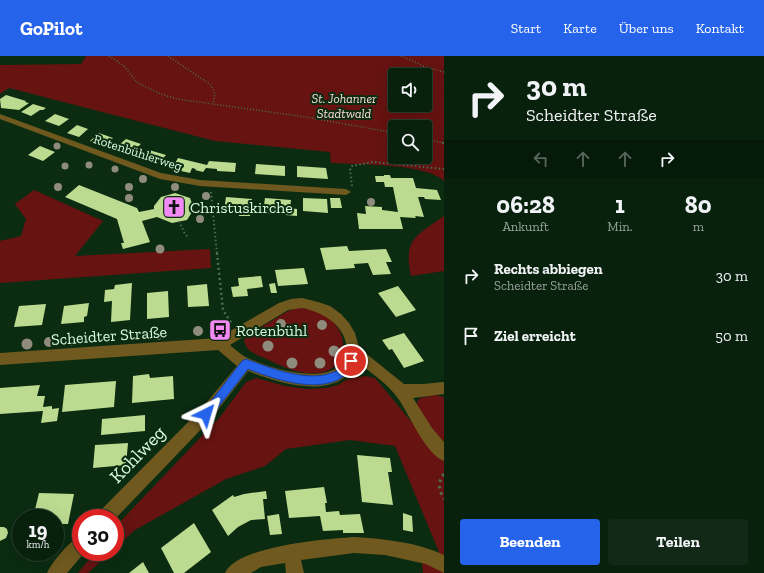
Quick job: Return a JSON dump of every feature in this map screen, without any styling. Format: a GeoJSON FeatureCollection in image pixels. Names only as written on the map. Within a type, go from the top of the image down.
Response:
{"type":"FeatureCollection","features":[{"type":"Feature","properties":{"kind":"street","name":"Rotenbühlerweg"},"geometry":{"type":"LineString","coordinates":[[0,116],[160,176],[210,184],[346,192]]}},
{"type":"Feature","properties":{"kind":"street","name":"Scheidter Straße"},"geometry":{"type":"LineString","coordinates":[[0,359],[220,344],[239,334],[280,308],[292,303],[303,303],[328,311],[339,318],[347,329],[353,351]]}},
{"type":"Feature","properties":{"kind":"street"},"geometry":{"type":"LineString","coordinates":[[220,344],[235,358],[246,364],[274,375],[295,379],[316,380],[337,375],[344,370],[351,361],[353,351],[401,391],[427,433],[444,454]]}},
{"type":"Feature","properties":{"kind":"street","name":"Kohlweg"},"geometry":{"type":"LineString","coordinates":[[114,509],[206,414],[246,364]]}},
{"type":"Feature","properties":{"kind":"street"},"geometry":{"type":"LineString","coordinates":[[401,391],[423,391],[444,388]]}},
{"type":"Feature","properties":{"kind":"street"},"geometry":{"type":"LineString","coordinates":[[234,573],[259,559],[321,548],[354,545],[385,547],[416,554],[444,564]]}},
{"type":"Feature","properties":{"kind":"street"},"geometry":{"type":"LineString","coordinates":[[56,573],[72,554]]}},
{"type":"Feature","properties":{"kind":"street"},"geometry":{"type":"LineString","coordinates":[[292,554],[295,573]]}},
{"type":"Feature","properties":{"kind":"path"},"geometry":{"type":"LineString","coordinates":[[109,56],[124,66],[138,83],[161,94],[177,99],[306,117],[388,132]]}},
{"type":"Feature","properties":{"kind":"path"},"geometry":{"type":"LineString","coordinates":[[168,56],[211,86],[216,95],[213,104]]}},
{"type":"Feature","properties":{"kind":"path"},"geometry":{"type":"LineString","coordinates":[[401,56],[426,67],[444,72]]}},
{"type":"Feature","properties":{"kind":"path"},"geometry":{"type":"LineString","coordinates":[[432,140],[444,143]]}},
{"type":"Feature","properties":{"kind":"path"},"geometry":{"type":"LineString","coordinates":[[351,180],[350,170],[352,166],[362,163],[373,162],[444,169]]}},
{"type":"Feature","properties":{"kind":"path"},"geometry":{"type":"LineString","coordinates":[[210,184],[223,310],[226,317]]}},
{"type":"Feature","properties":{"kind":"path"},"geometry":{"type":"LineString","coordinates":[[180,222],[185,234],[189,238]]}},
{"type":"Feature","properties":{"kind":"path"},"geometry":{"type":"LineString","coordinates":[[444,474],[438,481],[438,486],[444,499]]}},
{"type":"Feature","properties":{"kind":"green space","name":"St. Johanner Stadtwald"},"geometry":{"type":"Polygon","coordinates":[[[86,56],[444,56],[444,181],[435,175],[407,168],[331,163],[330,152],[215,141],[9,88],[0,94],[0,65],[81,64],[86,56]]]}},
{"type":"Feature","properties":{"kind":"green space"},"geometry":{"type":"Polygon","coordinates":[[[34,190],[103,221],[75,256],[210,249],[211,268],[0,283],[0,241],[21,236],[26,219],[15,204],[34,190]]]}},
{"type":"Feature","properties":{"kind":"green space"},"geometry":{"type":"Polygon","coordinates":[[[444,216],[444,271],[411,276],[409,254],[414,240],[419,234],[444,216]]]}},
{"type":"Feature","properties":{"kind":"green space"},"geometry":{"type":"Polygon","coordinates":[[[297,308],[319,312],[334,322],[342,336],[343,351],[337,364],[324,372],[303,373],[261,357],[248,349],[246,346],[244,340],[248,335],[288,311],[297,308]]]}},
{"type":"Feature","properties":{"kind":"green space"},"geometry":{"type":"Polygon","coordinates":[[[365,376],[375,378],[434,449],[444,458],[444,573],[423,573],[422,564],[439,552],[395,446],[350,440],[286,449],[265,466],[226,479],[135,530],[124,540],[124,518],[220,417],[246,382],[256,378],[285,386],[307,389],[326,388],[338,385],[348,379],[365,376]]]}},
{"type":"Feature","properties":{"kind":"green space"},"geometry":{"type":"Polygon","coordinates":[[[435,395],[444,397],[444,441],[437,437],[417,406],[417,402],[420,398],[435,395]]]}},
{"type":"Feature","properties":{"kind":"green space"},"geometry":{"type":"Polygon","coordinates":[[[88,561],[101,561],[88,573],[78,573],[88,561]]]}},
{"type":"Feature","properties":{"kind":"building"},"geometry":{"type":"Polygon","coordinates":[[[6,95],[29,103],[19,110],[1,108],[0,99],[6,95]]]}},
{"type":"Feature","properties":{"kind":"building"},"geometry":{"type":"Polygon","coordinates":[[[33,104],[46,108],[31,116],[21,112],[33,104]]]}},
{"type":"Feature","properties":{"kind":"building"},"geometry":{"type":"Polygon","coordinates":[[[55,114],[69,119],[59,126],[45,121],[55,114]]]}},
{"type":"Feature","properties":{"kind":"building"},"geometry":{"type":"Polygon","coordinates":[[[77,125],[88,129],[79,137],[67,133],[77,125]]]}},
{"type":"Feature","properties":{"kind":"building"},"geometry":{"type":"Polygon","coordinates":[[[99,133],[113,138],[104,146],[90,141],[99,133]]]}},
{"type":"Feature","properties":{"kind":"building"},"geometry":{"type":"Polygon","coordinates":[[[126,139],[141,144],[129,154],[114,149],[126,139]]]}},
{"type":"Feature","properties":{"kind":"building"},"geometry":{"type":"Polygon","coordinates":[[[40,146],[55,152],[43,161],[28,155],[40,146]]]}},
{"type":"Feature","properties":{"kind":"building"},"geometry":{"type":"Polygon","coordinates":[[[149,150],[166,155],[159,163],[141,158],[149,150]]]}},
{"type":"Feature","properties":{"kind":"building"},"geometry":{"type":"Polygon","coordinates":[[[178,158],[207,165],[209,161],[236,163],[235,172],[217,171],[217,169],[206,168],[203,172],[192,168],[190,173],[172,169],[178,158]]]}},
{"type":"Feature","properties":{"kind":"building"},"geometry":{"type":"Polygon","coordinates":[[[256,164],[285,166],[285,176],[255,174],[256,164]]]}},
{"type":"Feature","properties":{"kind":"building"},"geometry":{"type":"Polygon","coordinates":[[[297,166],[326,168],[328,179],[297,177],[297,166]]]}},
{"type":"Feature","properties":{"kind":"building"},"geometry":{"type":"Polygon","coordinates":[[[390,175],[391,178],[413,178],[416,188],[437,190],[441,200],[418,197],[424,217],[400,217],[403,229],[359,229],[357,213],[366,214],[365,206],[382,207],[382,210],[398,212],[393,187],[385,187],[384,182],[376,182],[375,176],[390,175]]]}},
{"type":"Feature","properties":{"kind":"building"},"geometry":{"type":"Polygon","coordinates":[[[79,185],[137,208],[139,212],[154,209],[154,206],[161,197],[175,193],[190,198],[194,209],[187,220],[172,223],[157,217],[142,221],[150,242],[123,249],[121,243],[124,243],[117,219],[65,197],[79,185]]]}},
{"type":"Feature","properties":{"kind":"building"},"geometry":{"type":"Polygon","coordinates":[[[226,197],[252,199],[250,216],[239,216],[239,212],[224,211],[226,197]]]}},
{"type":"Feature","properties":{"kind":"building"},"geometry":{"type":"Polygon","coordinates":[[[265,198],[291,200],[290,208],[297,209],[297,216],[263,213],[265,198]]]}},
{"type":"Feature","properties":{"kind":"building"},"geometry":{"type":"Polygon","coordinates":[[[303,198],[327,199],[328,213],[303,211],[303,198]]]}},
{"type":"Feature","properties":{"kind":"building"},"geometry":{"type":"Polygon","coordinates":[[[330,198],[340,198],[342,208],[331,208],[330,198]]]}},
{"type":"Feature","properties":{"kind":"building"},"geometry":{"type":"Polygon","coordinates":[[[347,246],[349,251],[386,249],[392,262],[386,262],[391,274],[373,275],[368,263],[354,264],[355,268],[326,270],[320,248],[347,246]]]}},
{"type":"Feature","properties":{"kind":"building"},"geometry":{"type":"Polygon","coordinates":[[[304,268],[308,284],[278,286],[275,270],[304,268]]]}},
{"type":"Feature","properties":{"kind":"building"},"geometry":{"type":"Polygon","coordinates":[[[261,276],[263,287],[247,289],[248,296],[233,297],[231,287],[239,286],[238,278],[261,276]]]}},
{"type":"Feature","properties":{"kind":"building"},"geometry":{"type":"Polygon","coordinates":[[[132,283],[130,320],[111,322],[112,301],[104,302],[105,290],[114,289],[115,285],[132,283]]]}},
{"type":"Feature","properties":{"kind":"building"},"geometry":{"type":"Polygon","coordinates":[[[275,283],[277,293],[271,293],[269,284],[275,283]]]}},
{"type":"Feature","properties":{"kind":"building"},"geometry":{"type":"Polygon","coordinates":[[[207,284],[209,306],[188,307],[187,286],[207,284]]]}},
{"type":"Feature","properties":{"kind":"building"},"geometry":{"type":"Polygon","coordinates":[[[398,286],[416,310],[396,317],[378,293],[398,286]]]}},
{"type":"Feature","properties":{"kind":"building"},"geometry":{"type":"Polygon","coordinates":[[[168,291],[169,317],[147,319],[147,293],[168,291]]]}},
{"type":"Feature","properties":{"kind":"building"},"geometry":{"type":"Polygon","coordinates":[[[89,303],[87,316],[84,317],[84,322],[61,324],[64,306],[89,303]]]}},
{"type":"Feature","properties":{"kind":"building"},"geometry":{"type":"Polygon","coordinates":[[[46,304],[42,325],[14,327],[19,306],[46,304]]]}},
{"type":"Feature","properties":{"kind":"building"},"geometry":{"type":"Polygon","coordinates":[[[404,333],[424,361],[404,368],[392,349],[389,350],[382,340],[404,333]]]}},
{"type":"Feature","properties":{"kind":"building"},"geometry":{"type":"Polygon","coordinates":[[[149,374],[150,378],[173,376],[174,399],[132,403],[133,376],[149,374]]]}},
{"type":"Feature","properties":{"kind":"building"},"geometry":{"type":"Polygon","coordinates":[[[116,381],[114,407],[62,412],[65,385],[116,381]]]}},
{"type":"Feature","properties":{"kind":"building"},"geometry":{"type":"Polygon","coordinates":[[[40,385],[37,396],[45,396],[43,407],[52,406],[52,409],[59,408],[57,421],[41,423],[43,411],[0,414],[0,388],[40,385]]]}},
{"type":"Feature","properties":{"kind":"building"},"geometry":{"type":"Polygon","coordinates":[[[145,415],[145,431],[101,435],[102,419],[145,415]]]}},
{"type":"Feature","properties":{"kind":"building"},"geometry":{"type":"Polygon","coordinates":[[[128,443],[126,465],[93,468],[95,445],[128,443]]]}},
{"type":"Feature","properties":{"kind":"building"},"geometry":{"type":"Polygon","coordinates":[[[357,455],[390,458],[392,472],[388,472],[393,505],[362,502],[357,455]]]}},
{"type":"Feature","properties":{"kind":"building"},"geometry":{"type":"Polygon","coordinates":[[[324,487],[327,503],[325,503],[326,512],[339,511],[340,515],[360,514],[364,533],[343,533],[343,530],[323,531],[320,516],[289,518],[285,491],[324,487]]]}},
{"type":"Feature","properties":{"kind":"building"},"geometry":{"type":"Polygon","coordinates":[[[266,491],[267,499],[263,499],[265,519],[251,520],[238,527],[228,536],[212,510],[233,495],[234,497],[266,491]]]}},
{"type":"Feature","properties":{"kind":"building"},"geometry":{"type":"Polygon","coordinates":[[[39,493],[74,494],[68,524],[64,524],[64,509],[35,509],[39,493]]]}},
{"type":"Feature","properties":{"kind":"building"},"geometry":{"type":"Polygon","coordinates":[[[403,513],[412,516],[413,532],[403,530],[403,513]]]}},
{"type":"Feature","properties":{"kind":"building"},"geometry":{"type":"Polygon","coordinates":[[[279,514],[282,534],[270,535],[267,516],[279,514]]]}},
{"type":"Feature","properties":{"kind":"building"},"geometry":{"type":"Polygon","coordinates":[[[194,523],[211,552],[184,573],[174,573],[161,548],[194,523]]]}},
{"type":"Feature","properties":{"kind":"building"},"geometry":{"type":"Polygon","coordinates":[[[0,527],[7,529],[8,533],[6,538],[0,541],[0,527]]]}},
{"type":"Feature","properties":{"kind":"building"},"geometry":{"type":"Polygon","coordinates":[[[143,562],[149,573],[129,573],[143,562]]]}},
{"type":"Feature","properties":{"kind":"place","name":"Christuskirche"},"geometry":{"type":"Point","coordinates":[174,207]}},
{"type":"Feature","properties":{"kind":"place","name":"Rotenbühl"},"geometry":{"type":"Point","coordinates":[220,330]}},
{"type":"Feature","properties":{"kind":"route"},"geometry":{"type":"LineString","coordinates":[[206,414],[246,364],[274,375],[295,379],[316,380],[337,375],[344,370],[351,361]]}}]}
